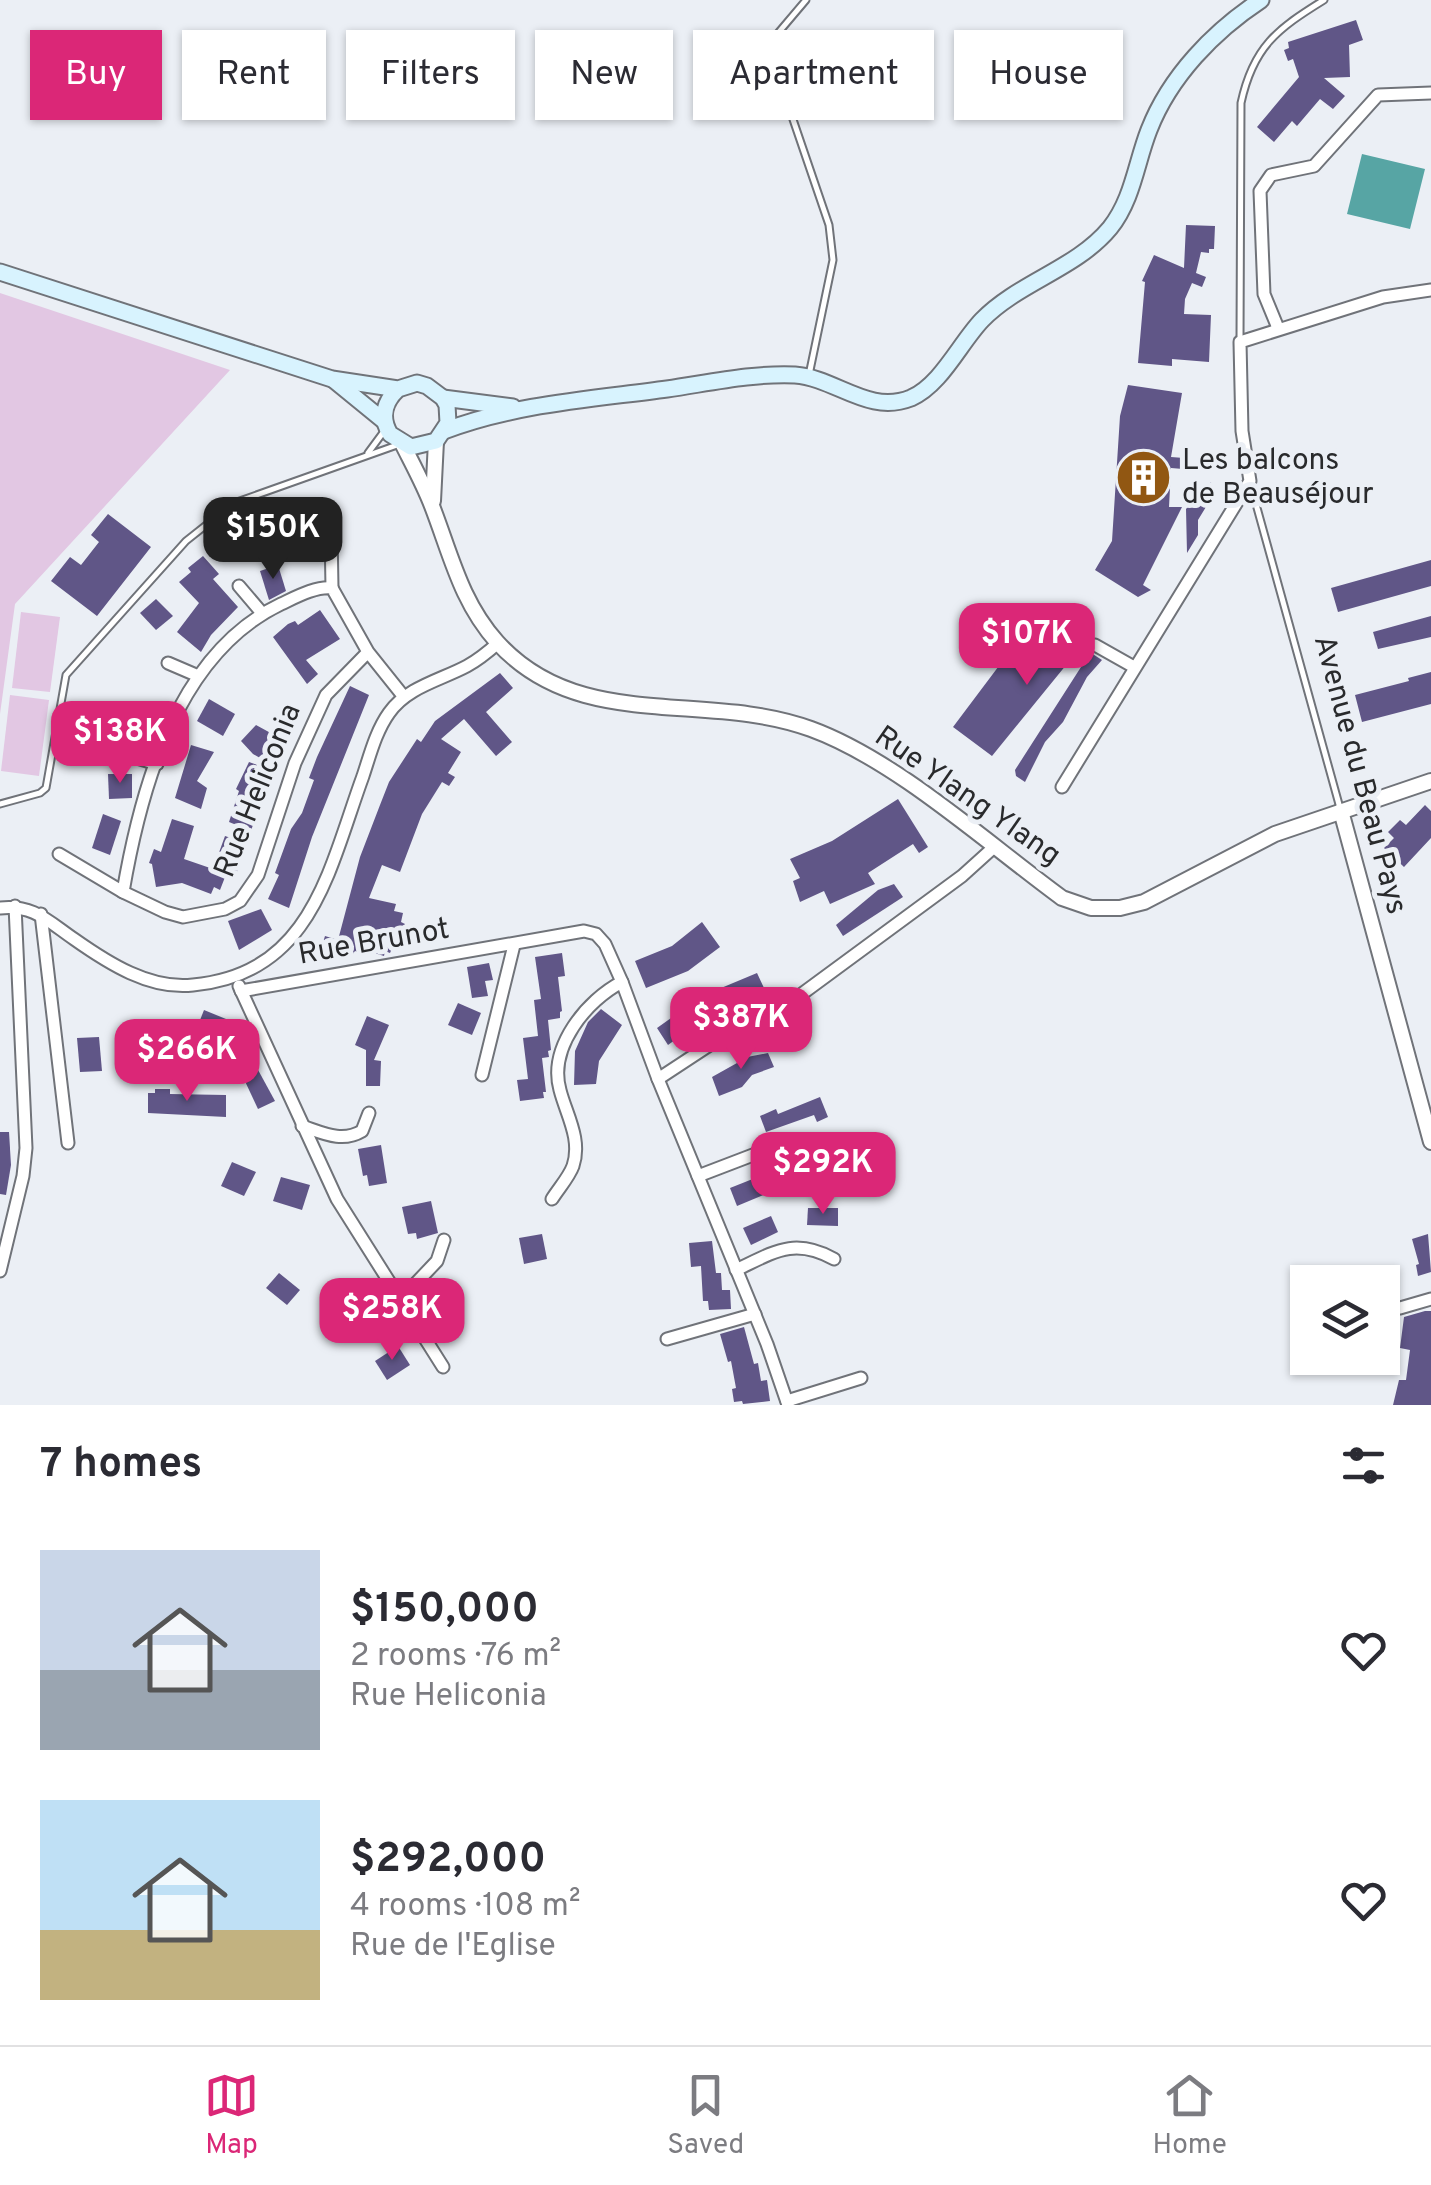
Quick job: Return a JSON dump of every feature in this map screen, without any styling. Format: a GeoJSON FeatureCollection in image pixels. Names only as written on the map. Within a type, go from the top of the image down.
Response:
{"type":"FeatureCollection","features":[{"type":"Feature","properties":{"kind":"main road"},"geometry":{"type":"LineString","coordinates":[[332,379],[385,424],[402,444],[420,448],[470,421],[552,405],[756,377],[809,378],[870,402],[886,404],[919,394],[1004,300],[1100,239],[1125,205],[1150,129],[1178,78],[1212,39],[1262,0]]}},
{"type":"Feature","properties":{"kind":"main road"},"geometry":{"type":"LineString","coordinates":[[0,272],[332,379],[398,389],[417,384],[443,398],[502,407],[552,405]]}},
{"type":"Feature","properties":{"kind":"main road"},"geometry":{"type":"LineString","coordinates":[[385,424],[386,403],[398,389]]}},
{"type":"Feature","properties":{"kind":"main road"},"geometry":{"type":"LineString","coordinates":[[440,436],[448,414],[443,398]]}},
{"type":"Feature","properties":{"kind":"street"},"geometry":{"type":"LineString","coordinates":[[1278,328],[1264,294],[1260,191],[1271,175],[1314,166],[1378,96],[1431,93]]}},
{"type":"Feature","properties":{"kind":"street"},"geometry":{"type":"LineString","coordinates":[[1062,787],[1250,481],[1242,431],[1240,342],[1383,297],[1431,290]]}},
{"type":"Feature","properties":{"kind":"street"},"geometry":{"type":"LineString","coordinates":[[433,507],[440,436]]}},
{"type":"Feature","properties":{"kind":"street"},"geometry":{"type":"LineString","coordinates":[[402,444],[433,507]]}},
{"type":"Feature","properties":{"kind":"street","name":"Rue Ylang Ylang"},"geometry":{"type":"LineString","coordinates":[[433,507],[450,563],[469,606],[498,643],[536,676],[570,692],[615,704],[757,713],[812,730],[899,776],[1062,898],[1092,908],[1120,908],[1144,902],[1274,834],[1431,780]]}},
{"type":"Feature","properties":{"kind":"street"},"geometry":{"type":"LineString","coordinates":[[326,513],[331,530],[332,588],[368,652],[404,698]]}},
{"type":"Feature","properties":{"kind":"street"},"geometry":{"type":"LineString","coordinates":[[239,586],[262,613]]}},
{"type":"Feature","properties":{"kind":"street"},"geometry":{"type":"LineString","coordinates":[[123,892],[139,814],[185,693],[196,675],[262,613],[318,589],[332,588]]}},
{"type":"Feature","properties":{"kind":"street"},"geometry":{"type":"LineString","coordinates":[[0,908],[15,906],[41,914],[126,972],[156,982],[190,986],[236,977],[289,943],[309,918],[386,717],[404,698],[468,666],[498,643]]}},
{"type":"Feature","properties":{"kind":"street"},"geometry":{"type":"LineString","coordinates":[[1095,645],[1134,667]]}},
{"type":"Feature","properties":{"kind":"street","name":"Rue Heliconia"},"geometry":{"type":"LineString","coordinates":[[59,854],[164,912],[183,916],[214,912],[240,900],[252,888],[258,874],[295,763],[326,695],[368,652]]}},
{"type":"Feature","properties":{"kind":"street"},"geometry":{"type":"LineString","coordinates":[[168,663],[196,675]]}},
{"type":"Feature","properties":{"kind":"street"},"geometry":{"type":"LineString","coordinates":[[112,751],[156,764]]}},
{"type":"Feature","properties":{"kind":"street","name":"Avenue du Beau Pays"},"geometry":{"type":"LineString","coordinates":[[1341,811],[1431,1142]]}},
{"type":"Feature","properties":{"kind":"street"},"geometry":{"type":"LineString","coordinates":[[658,1079],[728,1033],[814,985],[962,876],[993,848]]}},
{"type":"Feature","properties":{"kind":"street"},"geometry":{"type":"LineString","coordinates":[[0,1271],[26,1148],[15,906]]}},
{"type":"Feature","properties":{"kind":"street"},"geometry":{"type":"LineString","coordinates":[[41,914],[68,1142]]}},
{"type":"Feature","properties":{"kind":"street","name":"Rue Brunot"},"geometry":{"type":"LineString","coordinates":[[242,991],[584,931],[596,934],[605,944],[622,982]]}},
{"type":"Feature","properties":{"kind":"street"},"geometry":{"type":"LineString","coordinates":[[482,1075],[514,945]]}},
{"type":"Feature","properties":{"kind":"street"},"geometry":{"type":"LineString","coordinates":[[236,977],[337,1199],[442,1367]]}},
{"type":"Feature","properties":{"kind":"street"},"geometry":{"type":"LineString","coordinates":[[552,1199],[573,1167],[575,1154],[572,1121],[558,1087],[562,1056],[572,1028],[590,1004],[622,982],[788,1403],[861,1378]]}},
{"type":"Feature","properties":{"kind":"street"},"geometry":{"type":"LineString","coordinates":[[302,1126],[336,1137],[350,1137],[362,1131],[369,1112]]}},
{"type":"Feature","properties":{"kind":"street"},"geometry":{"type":"LineString","coordinates":[[698,1176],[779,1144],[804,1142]]}},
{"type":"Feature","properties":{"kind":"street"},"geometry":{"type":"LineString","coordinates":[[399,1301],[437,1261],[444,1240]]}},
{"type":"Feature","properties":{"kind":"street"},"geometry":{"type":"LineString","coordinates":[[736,1270],[795,1246],[834,1259]]}},
{"type":"Feature","properties":{"kind":"street"},"geometry":{"type":"LineString","coordinates":[[1400,1308],[1431,1298]]}},
{"type":"Feature","properties":{"kind":"street"},"geometry":{"type":"LineString","coordinates":[[666,1339],[755,1314]]}},
{"type":"Feature","properties":{"kind":"lane"},"geometry":{"type":"LineString","coordinates":[[806,0],[773,39],[770,52],[829,225],[832,260],[809,378]]}},
{"type":"Feature","properties":{"kind":"lane"},"geometry":{"type":"LineString","coordinates":[[1240,342],[1240,103],[1246,76],[1258,53],[1276,32],[1324,0]]}},
{"type":"Feature","properties":{"kind":"lane"},"geometry":{"type":"LineString","coordinates":[[366,456],[385,424]]}},
{"type":"Feature","properties":{"kind":"lane"},"geometry":{"type":"LineString","coordinates":[[0,804],[46,788],[66,676],[186,541],[234,503],[402,444]]}},
{"type":"Feature","properties":{"kind":"lane","name":"Avenue du Beau Pays"},"geometry":{"type":"LineString","coordinates":[[1250,481],[1341,811]]}},
{"type":"Feature","properties":{"kind":"shaded area"},"geometry":{"type":"Polygon","coordinates":[[[0,293],[230,370],[15,604],[0,714],[0,293]]]}},
{"type":"Feature","properties":{"kind":"shaded area"},"geometry":{"type":"Polygon","coordinates":[[[21,612],[60,617],[50,692],[12,688],[21,612]]]}},
{"type":"Feature","properties":{"kind":"shaded area"},"geometry":{"type":"Polygon","coordinates":[[[10,695],[49,700],[39,776],[1,771],[10,695]]]}},
{"type":"Feature","properties":{"kind":"water"},"geometry":{"type":"Polygon","coordinates":[[[1362,154],[1425,169],[1410,229],[1347,214],[1362,154]]]}},
{"type":"Feature","properties":{"kind":"building"},"geometry":{"type":"Polygon","coordinates":[[[1356,20],[1363,40],[1349,45],[1350,77],[1324,78],[1345,96],[1333,109],[1320,99],[1297,126],[1292,121],[1274,142],[1257,127],[1299,77],[1293,59],[1288,61],[1284,50],[1289,48],[1288,42],[1356,20]]]}},
{"type":"Feature","properties":{"kind":"building"},"geometry":{"type":"Polygon","coordinates":[[[1186,225],[1215,226],[1214,249],[1201,252],[1196,273],[1206,277],[1202,287],[1192,283],[1184,314],[1211,315],[1209,362],[1172,359],[1172,366],[1138,363],[1145,282],[1142,281],[1154,255],[1184,268],[1186,225]]]}},
{"type":"Feature","properties":{"kind":"building","name":"Les balcons de Beauséjour"},"geometry":{"type":"Polygon","coordinates":[[[1128,385],[1182,393],[1171,457],[1184,458],[1183,469],[1171,468],[1169,507],[1182,507],[1143,585],[1151,590],[1138,597],[1095,570],[1112,541],[1120,416],[1128,385]]]}},
{"type":"Feature","properties":{"kind":"building"},"geometry":{"type":"Polygon","coordinates":[[[1211,482],[1212,497],[1198,520],[1198,535],[1187,553],[1186,509],[1211,482]]]}},
{"type":"Feature","properties":{"kind":"building"},"geometry":{"type":"Polygon","coordinates":[[[108,514],[151,547],[97,616],[51,581],[70,557],[81,565],[99,542],[91,535],[108,514]]]}},
{"type":"Feature","properties":{"kind":"building"},"geometry":{"type":"Polygon","coordinates":[[[203,556],[219,574],[213,579],[238,607],[211,635],[201,652],[177,632],[199,603],[179,582],[203,556]]]}},
{"type":"Feature","properties":{"kind":"building"},"geometry":{"type":"Polygon","coordinates":[[[1431,560],[1431,586],[1338,612],[1331,588],[1431,560]]]}},
{"type":"Feature","properties":{"kind":"building"},"geometry":{"type":"Polygon","coordinates":[[[278,565],[286,591],[269,600],[260,571],[278,565]]]}},
{"type":"Feature","properties":{"kind":"building"},"geometry":{"type":"Polygon","coordinates":[[[156,599],[173,616],[156,630],[140,613],[156,599]]]}},
{"type":"Feature","properties":{"kind":"building"},"geometry":{"type":"Polygon","coordinates":[[[320,610],[340,639],[306,660],[318,674],[307,684],[273,637],[288,624],[295,621],[298,625],[320,610]]]}},
{"type":"Feature","properties":{"kind":"building"},"geometry":{"type":"Polygon","coordinates":[[[1041,610],[1086,643],[1088,651],[1102,660],[1087,677],[1063,722],[1045,742],[1025,782],[1016,776],[1015,770],[1081,667],[1071,659],[992,756],[953,727],[1041,610]]]}},
{"type":"Feature","properties":{"kind":"building"},"geometry":{"type":"Polygon","coordinates":[[[1431,616],[1431,637],[1378,649],[1373,632],[1431,616]]]}},
{"type":"Feature","properties":{"kind":"building"},"geometry":{"type":"Polygon","coordinates":[[[1431,672],[1431,704],[1362,722],[1355,695],[1431,672]]]}},
{"type":"Feature","properties":{"kind":"building"},"geometry":{"type":"Polygon","coordinates":[[[500,673],[513,688],[486,712],[512,742],[496,756],[464,719],[441,739],[461,752],[448,773],[455,777],[449,786],[442,782],[422,814],[400,872],[382,865],[369,898],[396,904],[394,911],[403,913],[401,922],[405,924],[398,947],[393,946],[390,953],[385,951],[384,956],[355,951],[349,959],[320,952],[325,936],[338,940],[360,857],[389,782],[417,739],[421,742],[435,721],[500,673]]]}},
{"type":"Feature","properties":{"kind":"building"},"geometry":{"type":"Polygon","coordinates":[[[350,686],[369,695],[312,837],[289,908],[268,899],[279,875],[275,873],[314,780],[309,778],[317,757],[350,686]]]}},
{"type":"Feature","properties":{"kind":"building"},"geometry":{"type":"Polygon","coordinates":[[[209,699],[235,714],[223,736],[197,721],[209,699]]]}},
{"type":"Feature","properties":{"kind":"building"},"geometry":{"type":"Polygon","coordinates":[[[256,725],[278,737],[273,743],[278,748],[267,762],[241,741],[256,725]]]}},
{"type":"Feature","properties":{"kind":"building"},"geometry":{"type":"Polygon","coordinates":[[[191,745],[214,752],[197,781],[207,788],[201,809],[175,798],[191,745]]]}},
{"type":"Feature","properties":{"kind":"building"},"geometry":{"type":"Polygon","coordinates":[[[249,762],[263,767],[258,773],[266,777],[250,810],[257,813],[236,875],[227,872],[220,890],[214,887],[211,894],[182,883],[156,887],[149,863],[154,849],[161,852],[172,819],[194,826],[184,859],[213,869],[225,836],[234,839],[239,826],[229,822],[239,791],[236,789],[249,762]]]}},
{"type":"Feature","properties":{"kind":"building"},"geometry":{"type":"Polygon","coordinates":[[[108,774],[132,774],[132,798],[109,799],[108,774]]]}},
{"type":"Feature","properties":{"kind":"building"},"geometry":{"type":"Polygon","coordinates":[[[898,799],[928,847],[919,853],[913,844],[868,873],[875,884],[830,904],[824,891],[800,902],[793,881],[800,878],[790,859],[832,841],[898,799]]]}},
{"type":"Feature","properties":{"kind":"building"},"geometry":{"type":"Polygon","coordinates":[[[1425,805],[1431,811],[1431,838],[1404,867],[1384,848],[1394,838],[1388,832],[1400,820],[1406,825],[1425,805]]]}},
{"type":"Feature","properties":{"kind":"building"},"geometry":{"type":"Polygon","coordinates":[[[103,814],[121,821],[110,855],[92,848],[103,814]]]}},
{"type":"Feature","properties":{"kind":"building"},"geometry":{"type":"Polygon","coordinates":[[[894,884],[903,897],[843,936],[836,925],[878,890],[894,884]]]}},
{"type":"Feature","properties":{"kind":"building"},"geometry":{"type":"Polygon","coordinates":[[[261,909],[272,930],[239,950],[228,921],[261,909]]]}},
{"type":"Feature","properties":{"kind":"building"},"geometry":{"type":"Polygon","coordinates":[[[702,922],[720,947],[688,971],[646,988],[635,961],[672,946],[702,922]]]}},
{"type":"Feature","properties":{"kind":"building"},"geometry":{"type":"Polygon","coordinates":[[[562,953],[565,976],[558,977],[562,1011],[560,1018],[548,1020],[551,1050],[549,1057],[542,1058],[546,1092],[544,1098],[520,1101],[517,1080],[528,1079],[523,1038],[538,1036],[534,1000],[541,999],[535,957],[562,953]]]}},
{"type":"Feature","properties":{"kind":"building"},"geometry":{"type":"Polygon","coordinates":[[[489,963],[493,980],[485,981],[488,996],[472,998],[467,967],[489,963]]]}},
{"type":"Feature","properties":{"kind":"building"},"geometry":{"type":"Polygon","coordinates":[[[757,973],[765,990],[712,1013],[668,1045],[657,1028],[702,996],[757,973]]]}},
{"type":"Feature","properties":{"kind":"building"},"geometry":{"type":"Polygon","coordinates":[[[458,1003],[481,1013],[472,1035],[448,1025],[458,1003]]]}},
{"type":"Feature","properties":{"kind":"building"},"geometry":{"type":"Polygon","coordinates":[[[601,1009],[622,1025],[599,1061],[596,1084],[574,1085],[575,1051],[588,1022],[601,1009]]]}},
{"type":"Feature","properties":{"kind":"building"},"geometry":{"type":"Polygon","coordinates":[[[204,1010],[226,1019],[213,1052],[191,1043],[204,1010]]]}},
{"type":"Feature","properties":{"kind":"building"},"geometry":{"type":"Polygon","coordinates":[[[367,1016],[389,1025],[374,1060],[381,1061],[380,1086],[366,1086],[366,1050],[355,1045],[367,1016]]]}},
{"type":"Feature","properties":{"kind":"building"},"geometry":{"type":"Polygon","coordinates":[[[239,1035],[275,1101],[258,1109],[227,1043],[239,1035]]]}},
{"type":"Feature","properties":{"kind":"building"},"geometry":{"type":"Polygon","coordinates":[[[99,1037],[102,1071],[80,1072],[77,1038],[99,1037]]]}},
{"type":"Feature","properties":{"kind":"building"},"geometry":{"type":"Polygon","coordinates":[[[744,1051],[747,1057],[768,1053],[774,1067],[752,1075],[742,1087],[719,1096],[712,1077],[737,1063],[734,1055],[744,1051]]]}},
{"type":"Feature","properties":{"kind":"building"},"geometry":{"type":"Polygon","coordinates":[[[155,1089],[170,1089],[170,1094],[226,1095],[226,1117],[148,1113],[148,1093],[155,1093],[155,1089]]]}},
{"type":"Feature","properties":{"kind":"building"},"geometry":{"type":"Polygon","coordinates":[[[820,1097],[828,1117],[817,1122],[814,1115],[766,1132],[760,1116],[776,1109],[778,1114],[820,1097]]]}},
{"type":"Feature","properties":{"kind":"building"},"geometry":{"type":"Polygon","coordinates":[[[0,1132],[9,1132],[11,1165],[6,1195],[0,1194],[0,1132]]]}},
{"type":"Feature","properties":{"kind":"building"},"geometry":{"type":"Polygon","coordinates":[[[381,1145],[387,1183],[369,1186],[358,1149],[381,1145]]]}},
{"type":"Feature","properties":{"kind":"building"},"geometry":{"type":"Polygon","coordinates":[[[821,1155],[836,1155],[837,1185],[813,1185],[813,1166],[821,1166],[821,1155]]]}},
{"type":"Feature","properties":{"kind":"building"},"geometry":{"type":"Polygon","coordinates":[[[232,1162],[256,1172],[244,1196],[221,1186],[232,1162]]]}},
{"type":"Feature","properties":{"kind":"building"},"geometry":{"type":"Polygon","coordinates":[[[780,1168],[787,1185],[737,1206],[730,1188],[780,1168]]]}},
{"type":"Feature","properties":{"kind":"building"},"geometry":{"type":"Polygon","coordinates":[[[281,1177],[310,1185],[302,1210],[273,1201],[281,1177]]]}},
{"type":"Feature","properties":{"kind":"building"},"geometry":{"type":"Polygon","coordinates":[[[431,1201],[438,1233],[417,1239],[416,1233],[408,1234],[402,1207],[431,1201]]]}},
{"type":"Feature","properties":{"kind":"building"},"geometry":{"type":"Polygon","coordinates":[[[808,1208],[838,1208],[838,1226],[807,1225],[808,1208]]]}},
{"type":"Feature","properties":{"kind":"building"},"geometry":{"type":"Polygon","coordinates":[[[771,1216],[778,1232],[751,1245],[743,1228],[771,1216]]]}},
{"type":"Feature","properties":{"kind":"building"},"geometry":{"type":"Polygon","coordinates":[[[542,1234],[547,1259],[524,1264],[519,1238],[542,1234]]]}},
{"type":"Feature","properties":{"kind":"building"},"geometry":{"type":"Polygon","coordinates":[[[1428,1234],[1431,1272],[1418,1276],[1412,1239],[1428,1234]]]}},
{"type":"Feature","properties":{"kind":"building"},"geometry":{"type":"Polygon","coordinates":[[[712,1241],[716,1273],[721,1273],[722,1290],[730,1290],[731,1309],[709,1310],[708,1301],[703,1301],[701,1266],[691,1267],[689,1243],[712,1241]]]}},
{"type":"Feature","properties":{"kind":"building"},"geometry":{"type":"Polygon","coordinates":[[[279,1273],[300,1290],[287,1305],[266,1288],[279,1273]]]}},
{"type":"Feature","properties":{"kind":"building"},"geometry":{"type":"Polygon","coordinates":[[[1431,1311],[1431,1405],[1393,1405],[1399,1380],[1406,1380],[1410,1350],[1400,1348],[1404,1317],[1431,1311]]]}},
{"type":"Feature","properties":{"kind":"building"},"geometry":{"type":"Polygon","coordinates":[[[744,1327],[761,1381],[767,1380],[770,1401],[734,1402],[732,1389],[736,1388],[731,1361],[728,1362],[720,1334],[744,1327]]]}},
{"type":"Feature","properties":{"kind":"building"},"geometry":{"type":"Polygon","coordinates":[[[398,1346],[410,1365],[387,1380],[375,1361],[398,1346]]]}},
{"type":"Feature","properties":{"kind":"place","name":"Les balcons de Beauséjour"},"geometry":{"type":"Point","coordinates":[1143,478]}}]}
